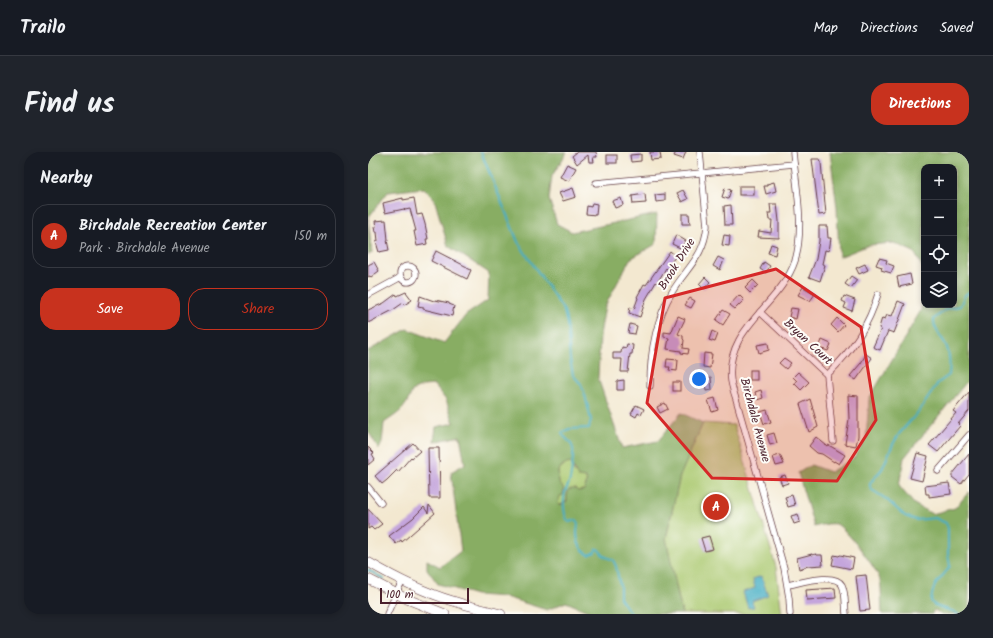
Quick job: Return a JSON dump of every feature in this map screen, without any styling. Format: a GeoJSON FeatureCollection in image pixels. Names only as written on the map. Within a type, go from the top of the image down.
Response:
{"type":"FeatureCollection","features":[{"type":"Feature","properties":{"kind":"main road"},"geometry":{"type":"LineString","coordinates":[[368,562],[402,581],[453,601],[501,614]]}},
{"type":"Feature","properties":{"kind":"main road"},"geometry":{"type":"LineString","coordinates":[[368,579],[396,595],[445,614]]}},
{"type":"Feature","properties":{"kind":"street","name":"Brook Drive"},"geometry":{"type":"LineString","coordinates":[[650,386],[652,349],[658,323],[672,293],[697,258],[705,241],[707,226],[700,152]]}},
{"type":"Feature","properties":{"kind":"street","name":"Birchdale Avenue"},"geometry":{"type":"LineString","coordinates":[[790,614],[788,584],[731,382],[731,368],[737,344],[747,327],[778,292],[786,280],[798,249],[800,224],[793,152]]}},
{"type":"Feature","properties":{"kind":"street"},"geometry":{"type":"LineString","coordinates":[[596,182],[794,164]]}},
{"type":"Feature","properties":{"kind":"street"},"geometry":{"type":"LineString","coordinates":[[368,295],[401,277]]}},
{"type":"Feature","properties":{"kind":"street"},"geometry":{"type":"LineString","coordinates":[[827,375],[856,342],[870,315],[878,294]]}},
{"type":"Feature","properties":{"kind":"street","name":"Bryan Court"},"geometry":{"type":"LineString","coordinates":[[760,312],[827,375],[833,441]]}},
{"type":"Feature","properties":{"kind":"street"},"geometry":{"type":"LineString","coordinates":[[938,471],[969,435]]}},
{"type":"Feature","properties":{"kind":"street"},"geometry":{"type":"LineString","coordinates":[[368,487],[381,503]]}},
{"type":"Feature","properties":{"kind":"street"},"geometry":{"type":"LineString","coordinates":[[788,584],[829,578],[839,581],[844,588],[846,614]]}},
{"type":"Feature","properties":{"kind":"street"},"geometry":{"type":"LineString","coordinates":[[387,614],[402,581]]}},
{"type":"Feature","properties":{"kind":"highlighted area"},"geometry":{"type":"Polygon","coordinates":[[[776,269],[861,327],[876,420],[837,481],[712,478],[647,403],[665,298],[776,269]]]}},
{"type":"Feature","properties":{"kind":"green space"},"geometry":{"type":"Polygon","coordinates":[[[376,152],[567,152],[552,176],[549,199],[557,224],[572,232],[657,214],[656,244],[630,259],[605,306],[600,335],[598,378],[622,448],[658,441],[681,413],[703,423],[680,476],[666,538],[682,614],[595,614],[566,602],[547,610],[505,597],[476,595],[438,584],[427,569],[427,560],[440,567],[461,551],[451,472],[465,464],[460,436],[434,442],[436,427],[454,423],[446,400],[434,385],[423,386],[412,391],[404,407],[384,423],[382,443],[379,449],[368,431],[368,351],[407,329],[444,343],[466,315],[488,300],[489,273],[448,246],[434,198],[424,188],[388,192],[368,218],[368,156],[376,152]],[[571,463],[563,465],[558,471],[559,483],[564,489],[563,495],[560,496],[558,503],[559,506],[567,501],[567,491],[570,489],[575,489],[578,491],[584,490],[586,478],[578,477],[571,463]]]}},
{"type":"Feature","properties":{"kind":"green space"},"geometry":{"type":"Polygon","coordinates":[[[830,152],[969,152],[969,379],[904,458],[899,486],[914,504],[932,514],[955,508],[969,492],[969,614],[940,614],[935,610],[932,614],[882,614],[880,580],[872,565],[840,526],[836,524],[828,524],[814,527],[798,473],[811,465],[830,472],[854,458],[866,439],[869,399],[921,308],[957,308],[957,164],[921,164],[921,265],[914,252],[894,243],[869,245],[839,257],[837,208],[830,152]]]}},
{"type":"Feature","properties":{"kind":"green space"},"geometry":{"type":"Polygon","coordinates":[[[368,218],[372,253],[368,255],[368,218]]]}},
{"type":"Feature","properties":{"kind":"green space"},"geometry":{"type":"Polygon","coordinates":[[[703,423],[734,425],[776,567],[782,614],[682,614],[666,539],[680,476],[703,423]]]}},
{"type":"Feature","properties":{"kind":"green space"},"geometry":{"type":"Polygon","coordinates":[[[571,462],[574,472],[586,478],[586,486],[584,490],[578,491],[575,488],[567,494],[567,501],[559,506],[560,486],[558,471],[564,465],[571,462]]]}},
{"type":"Feature","properties":{"kind":"water"},"geometry":{"type":"Polygon","coordinates":[[[761,576],[768,595],[752,601],[754,607],[748,608],[743,592],[755,588],[753,579],[761,576]]]}},
{"type":"Feature","properties":{"kind":"building"},"geometry":{"type":"Polygon","coordinates":[[[577,152],[596,152],[597,157],[593,157],[594,162],[589,162],[588,155],[577,164],[572,156],[577,152]]]}},
{"type":"Feature","properties":{"kind":"building"},"geometry":{"type":"Polygon","coordinates":[[[650,152],[660,152],[661,159],[651,160],[650,152]]]}},
{"type":"Feature","properties":{"kind":"building"},"geometry":{"type":"Polygon","coordinates":[[[676,152],[686,152],[683,159],[674,156],[676,152]]]}},
{"type":"Feature","properties":{"kind":"building"},"geometry":{"type":"Polygon","coordinates":[[[641,154],[641,161],[631,162],[630,155],[641,154]]]}},
{"type":"Feature","properties":{"kind":"building"},"geometry":{"type":"Polygon","coordinates":[[[607,155],[617,155],[617,163],[607,163],[607,155]]]}},
{"type":"Feature","properties":{"kind":"building"},"geometry":{"type":"Polygon","coordinates":[[[812,159],[820,159],[826,214],[819,215],[812,159]]]}},
{"type":"Feature","properties":{"kind":"building"},"geometry":{"type":"Polygon","coordinates":[[[567,164],[576,168],[569,181],[560,177],[567,164]]]}},
{"type":"Feature","properties":{"kind":"building"},"geometry":{"type":"Polygon","coordinates":[[[774,182],[776,191],[766,194],[764,186],[774,182]]]}},
{"type":"Feature","properties":{"kind":"building"},"geometry":{"type":"Polygon","coordinates":[[[739,186],[754,186],[754,195],[739,195],[739,186]]]}},
{"type":"Feature","properties":{"kind":"building"},"geometry":{"type":"Polygon","coordinates":[[[573,188],[576,197],[563,201],[559,193],[573,188]]]}},
{"type":"Feature","properties":{"kind":"building"},"geometry":{"type":"Polygon","coordinates":[[[725,188],[731,190],[728,199],[722,197],[725,188]]]}},
{"type":"Feature","properties":{"kind":"building"},"geometry":{"type":"Polygon","coordinates":[[[683,190],[688,199],[682,202],[677,193],[683,190]]]}},
{"type":"Feature","properties":{"kind":"building"},"geometry":{"type":"Polygon","coordinates":[[[645,194],[646,203],[633,204],[632,196],[645,194]]]}},
{"type":"Feature","properties":{"kind":"building"},"geometry":{"type":"Polygon","coordinates":[[[665,194],[665,201],[656,202],[655,195],[665,194]]]}},
{"type":"Feature","properties":{"kind":"building"},"geometry":{"type":"Polygon","coordinates":[[[403,198],[403,200],[414,198],[417,215],[422,214],[425,224],[428,239],[426,239],[427,244],[417,246],[414,231],[416,231],[410,209],[385,213],[383,203],[403,198]]]}},
{"type":"Feature","properties":{"kind":"building"},"geometry":{"type":"Polygon","coordinates":[[[621,198],[623,205],[615,208],[612,201],[621,198]]]}},
{"type":"Feature","properties":{"kind":"building"},"geometry":{"type":"Polygon","coordinates":[[[592,203],[597,204],[596,215],[586,214],[587,206],[591,207],[592,203]]]}},
{"type":"Feature","properties":{"kind":"building"},"geometry":{"type":"Polygon","coordinates":[[[770,204],[777,204],[779,238],[758,237],[759,231],[771,233],[772,220],[769,220],[768,213],[771,213],[770,204]]]}},
{"type":"Feature","properties":{"kind":"building"},"geometry":{"type":"Polygon","coordinates":[[[731,205],[732,225],[725,225],[724,206],[731,205]]]}},
{"type":"Feature","properties":{"kind":"building"},"geometry":{"type":"Polygon","coordinates":[[[682,214],[689,214],[690,224],[682,224],[682,214]]]}},
{"type":"Feature","properties":{"kind":"building"},"geometry":{"type":"Polygon","coordinates":[[[386,220],[389,250],[379,252],[376,242],[378,241],[377,232],[375,232],[374,227],[376,227],[375,221],[386,220]]]}},
{"type":"Feature","properties":{"kind":"building"},"geometry":{"type":"Polygon","coordinates":[[[819,226],[827,226],[828,238],[831,238],[829,251],[825,250],[822,264],[825,265],[820,281],[809,277],[816,259],[819,241],[819,226]]]}},
{"type":"Feature","properties":{"kind":"building"},"geometry":{"type":"Polygon","coordinates":[[[676,235],[686,241],[682,249],[672,244],[676,235]]]}},
{"type":"Feature","properties":{"kind":"building"},"geometry":{"type":"Polygon","coordinates":[[[724,235],[730,236],[729,246],[722,245],[724,235]]]}},
{"type":"Feature","properties":{"kind":"building"},"geometry":{"type":"Polygon","coordinates":[[[771,244],[777,246],[775,255],[768,253],[771,244]]]}},
{"type":"Feature","properties":{"kind":"building"},"geometry":{"type":"Polygon","coordinates":[[[436,251],[471,270],[467,279],[431,261],[436,251]]]}},
{"type":"Feature","properties":{"kind":"building"},"geometry":{"type":"Polygon","coordinates":[[[670,251],[676,256],[672,261],[674,262],[667,269],[666,268],[657,283],[656,282],[646,299],[640,317],[629,313],[630,307],[634,309],[638,298],[637,297],[644,284],[646,285],[670,251]]]}},
{"type":"Feature","properties":{"kind":"building"},"geometry":{"type":"Polygon","coordinates":[[[718,257],[724,260],[720,270],[713,266],[718,257]]]}},
{"type":"Feature","properties":{"kind":"building"},"geometry":{"type":"Polygon","coordinates":[[[879,258],[887,260],[886,263],[894,266],[891,273],[881,270],[882,267],[876,265],[879,258]]]}},
{"type":"Feature","properties":{"kind":"building"},"geometry":{"type":"Polygon","coordinates":[[[374,262],[379,271],[371,277],[368,277],[368,265],[374,262]]]}},
{"type":"Feature","properties":{"kind":"building"},"geometry":{"type":"Polygon","coordinates":[[[764,262],[770,266],[766,273],[760,269],[764,262]]]}},
{"type":"Feature","properties":{"kind":"building"},"geometry":{"type":"Polygon","coordinates":[[[865,264],[868,270],[859,274],[856,268],[865,264]]]}},
{"type":"Feature","properties":{"kind":"building"},"geometry":{"type":"Polygon","coordinates":[[[910,274],[912,284],[899,287],[897,277],[910,274]]]}},
{"type":"Feature","properties":{"kind":"building"},"geometry":{"type":"Polygon","coordinates":[[[851,276],[857,280],[851,288],[845,284],[851,276]]]}},
{"type":"Feature","properties":{"kind":"building"},"geometry":{"type":"Polygon","coordinates":[[[705,277],[710,282],[704,289],[699,284],[705,277]]]}},
{"type":"Feature","properties":{"kind":"building"},"geometry":{"type":"Polygon","coordinates":[[[753,280],[758,285],[750,293],[745,288],[753,280]]]}},
{"type":"Feature","properties":{"kind":"building"},"geometry":{"type":"Polygon","coordinates":[[[803,287],[815,294],[810,301],[798,295],[803,287]]]}},
{"type":"Feature","properties":{"kind":"building"},"geometry":{"type":"Polygon","coordinates":[[[406,292],[412,300],[404,305],[403,303],[368,323],[368,310],[384,303],[396,294],[397,296],[406,292]]]}},
{"type":"Feature","properties":{"kind":"building"},"geometry":{"type":"Polygon","coordinates":[[[739,295],[744,300],[735,309],[730,305],[739,295]]]}},
{"type":"Feature","properties":{"kind":"building"},"geometry":{"type":"Polygon","coordinates":[[[420,296],[434,301],[449,303],[454,306],[452,316],[423,309],[423,307],[418,306],[420,296]]]}},
{"type":"Feature","properties":{"kind":"building"},"geometry":{"type":"Polygon","coordinates":[[[844,296],[855,300],[852,311],[844,308],[846,303],[842,301],[844,296]]]}},
{"type":"Feature","properties":{"kind":"building"},"geometry":{"type":"Polygon","coordinates":[[[690,298],[695,301],[691,308],[685,305],[690,298]]]}},
{"type":"Feature","properties":{"kind":"building"},"geometry":{"type":"Polygon","coordinates":[[[898,301],[905,304],[894,333],[888,331],[880,350],[873,347],[881,329],[879,328],[882,318],[885,319],[887,315],[892,316],[898,301]]]}},
{"type":"Feature","properties":{"kind":"building"},"geometry":{"type":"Polygon","coordinates":[[[791,308],[798,309],[796,319],[789,317],[791,308]]]}},
{"type":"Feature","properties":{"kind":"building"},"geometry":{"type":"Polygon","coordinates":[[[723,310],[730,314],[723,325],[716,320],[723,310]]]}},
{"type":"Feature","properties":{"kind":"building"},"geometry":{"type":"Polygon","coordinates":[[[678,316],[685,319],[678,334],[683,336],[683,348],[689,349],[688,354],[681,353],[681,351],[667,349],[669,338],[664,337],[664,332],[671,333],[678,316]]]}},
{"type":"Feature","properties":{"kind":"building"},"geometry":{"type":"Polygon","coordinates":[[[837,318],[844,325],[838,332],[831,325],[837,318]]]}},
{"type":"Feature","properties":{"kind":"building"},"geometry":{"type":"Polygon","coordinates":[[[630,324],[637,326],[635,334],[628,333],[630,324]]]}},
{"type":"Feature","properties":{"kind":"building"},"geometry":{"type":"Polygon","coordinates":[[[712,331],[718,334],[715,342],[709,340],[712,331]]]}},
{"type":"Feature","properties":{"kind":"building"},"geometry":{"type":"Polygon","coordinates":[[[822,340],[831,344],[828,351],[819,348],[822,340]]]}},
{"type":"Feature","properties":{"kind":"building"},"geometry":{"type":"Polygon","coordinates":[[[768,343],[769,350],[759,353],[757,345],[768,343]]]}},
{"type":"Feature","properties":{"kind":"building"},"geometry":{"type":"Polygon","coordinates":[[[627,344],[633,345],[632,354],[630,354],[628,372],[621,372],[622,359],[613,359],[613,353],[621,353],[622,347],[626,348],[627,344]]]}},
{"type":"Feature","properties":{"kind":"building"},"geometry":{"type":"Polygon","coordinates":[[[704,353],[712,354],[710,368],[703,367],[704,353]]]}},
{"type":"Feature","properties":{"kind":"building"},"geometry":{"type":"Polygon","coordinates":[[[866,354],[872,358],[856,380],[850,376],[861,363],[866,354]]]}},
{"type":"Feature","properties":{"kind":"building"},"geometry":{"type":"Polygon","coordinates":[[[784,358],[791,363],[786,369],[779,363],[784,358]]]}},
{"type":"Feature","properties":{"kind":"building"},"geometry":{"type":"Polygon","coordinates":[[[667,359],[678,360],[677,371],[669,370],[670,367],[666,367],[667,359]]]}},
{"type":"Feature","properties":{"kind":"building"},"geometry":{"type":"Polygon","coordinates":[[[750,370],[757,370],[757,380],[750,380],[750,370]]]}},
{"type":"Feature","properties":{"kind":"building"},"geometry":{"type":"Polygon","coordinates":[[[798,372],[809,382],[801,390],[794,383],[797,381],[793,377],[798,372]]]}},
{"type":"Feature","properties":{"kind":"building"},"geometry":{"type":"Polygon","coordinates":[[[711,377],[712,390],[706,391],[705,383],[702,384],[701,379],[711,377]]]}},
{"type":"Feature","properties":{"kind":"building"},"geometry":{"type":"Polygon","coordinates":[[[624,380],[624,390],[617,390],[617,381],[624,380]]]}},
{"type":"Feature","properties":{"kind":"building"},"geometry":{"type":"Polygon","coordinates":[[[673,382],[680,382],[680,391],[673,391],[673,382]]]}},
{"type":"Feature","properties":{"kind":"building"},"geometry":{"type":"Polygon","coordinates":[[[761,390],[763,398],[757,400],[755,392],[761,390]]]}},
{"type":"Feature","properties":{"kind":"building"},"geometry":{"type":"Polygon","coordinates":[[[969,392],[969,411],[958,424],[960,426],[938,452],[929,445],[956,413],[953,411],[969,392]]]}},
{"type":"Feature","properties":{"kind":"building"},"geometry":{"type":"Polygon","coordinates":[[[848,395],[858,396],[858,436],[856,446],[845,444],[849,419],[848,395]]]}},
{"type":"Feature","properties":{"kind":"building"},"geometry":{"type":"Polygon","coordinates":[[[715,398],[718,410],[712,412],[708,400],[715,398]]]}},
{"type":"Feature","properties":{"kind":"building"},"geometry":{"type":"Polygon","coordinates":[[[810,399],[818,427],[809,432],[800,404],[810,399]]]}},
{"type":"Feature","properties":{"kind":"building"},"geometry":{"type":"Polygon","coordinates":[[[665,403],[668,409],[660,413],[657,407],[665,403]]]}},
{"type":"Feature","properties":{"kind":"building"},"geometry":{"type":"Polygon","coordinates":[[[636,405],[644,409],[641,415],[638,413],[636,417],[631,414],[636,405]]]}},
{"type":"Feature","properties":{"kind":"building"},"geometry":{"type":"Polygon","coordinates":[[[767,410],[771,422],[764,424],[760,412],[767,410]]]}},
{"type":"Feature","properties":{"kind":"building"},"geometry":{"type":"Polygon","coordinates":[[[774,433],[777,443],[770,445],[767,435],[774,433]]]}},
{"type":"Feature","properties":{"kind":"building"},"geometry":{"type":"Polygon","coordinates":[[[816,437],[827,446],[832,447],[845,455],[839,464],[822,454],[817,453],[809,446],[816,437]]]}},
{"type":"Feature","properties":{"kind":"building"},"geometry":{"type":"Polygon","coordinates":[[[413,443],[420,451],[412,458],[411,457],[398,472],[397,470],[382,484],[375,476],[413,443]]]}},
{"type":"Feature","properties":{"kind":"building"},"geometry":{"type":"Polygon","coordinates":[[[368,447],[374,453],[372,454],[375,459],[368,465],[368,447]]]}},
{"type":"Feature","properties":{"kind":"building"},"geometry":{"type":"Polygon","coordinates":[[[428,448],[439,448],[440,498],[429,498],[428,448]]]}},
{"type":"Feature","properties":{"kind":"building"},"geometry":{"type":"Polygon","coordinates":[[[917,453],[928,456],[922,481],[910,478],[917,453]]]}},
{"type":"Feature","properties":{"kind":"building"},"geometry":{"type":"Polygon","coordinates":[[[969,454],[969,474],[961,484],[952,477],[952,475],[969,454]]]}},
{"type":"Feature","properties":{"kind":"building"},"geometry":{"type":"Polygon","coordinates":[[[780,455],[784,464],[776,466],[773,457],[780,455]]]}},
{"type":"Feature","properties":{"kind":"building"},"geometry":{"type":"Polygon","coordinates":[[[785,475],[788,483],[782,485],[779,477],[785,475]]]}},
{"type":"Feature","properties":{"kind":"building"},"geometry":{"type":"Polygon","coordinates":[[[949,483],[951,494],[929,497],[929,494],[926,494],[925,486],[949,483]]]}},
{"type":"Feature","properties":{"kind":"building"},"geometry":{"type":"Polygon","coordinates":[[[792,495],[795,505],[788,507],[785,497],[792,495]]]}},
{"type":"Feature","properties":{"kind":"building"},"geometry":{"type":"Polygon","coordinates":[[[429,505],[435,513],[402,542],[401,540],[396,544],[389,536],[413,518],[424,507],[428,513],[429,505]]]}},
{"type":"Feature","properties":{"kind":"building"},"geometry":{"type":"Polygon","coordinates":[[[368,509],[382,524],[374,530],[371,527],[368,529],[368,509]]]}},
{"type":"Feature","properties":{"kind":"building"},"geometry":{"type":"Polygon","coordinates":[[[798,514],[800,522],[794,524],[791,516],[798,514]]]}},
{"type":"Feature","properties":{"kind":"building"},"geometry":{"type":"Polygon","coordinates":[[[709,536],[713,549],[705,551],[701,538],[709,536]]]}},
{"type":"Feature","properties":{"kind":"building"},"geometry":{"type":"Polygon","coordinates":[[[812,554],[822,555],[823,565],[808,566],[799,569],[797,558],[812,554]]]}},
{"type":"Feature","properties":{"kind":"building"},"geometry":{"type":"Polygon","coordinates":[[[834,555],[854,558],[852,569],[832,565],[834,555]]]}},
{"type":"Feature","properties":{"kind":"building"},"geometry":{"type":"Polygon","coordinates":[[[866,575],[870,610],[860,611],[856,576],[866,575]]]}},
{"type":"Feature","properties":{"kind":"building"},"geometry":{"type":"Polygon","coordinates":[[[835,588],[836,598],[807,600],[806,590],[835,588]]]}},
{"type":"Feature","properties":{"kind":"waterway"},"geometry":{"type":"LineString","coordinates":[[481,152],[518,242],[564,311],[573,375],[581,384],[591,420],[589,428],[569,429],[562,434],[571,444],[573,451],[570,480],[564,495],[564,508],[566,516],[569,522],[577,520],[578,540],[583,551],[589,555],[598,549],[604,556],[613,560],[616,566],[620,586],[620,598],[631,614]]}},
{"type":"Feature","properties":{"kind":"waterway"},"geometry":{"type":"LineString","coordinates":[[967,152],[969,158]]}},
{"type":"Feature","properties":{"kind":"waterway"},"geometry":{"type":"LineString","coordinates":[[958,614],[951,610],[936,606],[931,601],[936,584],[950,566],[948,554],[948,528],[946,523],[935,518],[916,520],[905,516],[886,499],[872,490],[870,483],[882,469],[899,434],[920,410],[938,383],[949,375],[950,363],[948,352],[946,345],[936,330],[934,319],[946,309],[960,306],[965,295],[969,292]]}},
{"type":"Feature","properties":{"kind":"waterway"},"geometry":{"type":"LineString","coordinates":[[368,570],[384,579]]}},
{"type":"Feature","properties":{"kind":"place","name":"Birchdale Recreation Center"},"geometry":{"type":"Point","coordinates":[716,507]}}]}
